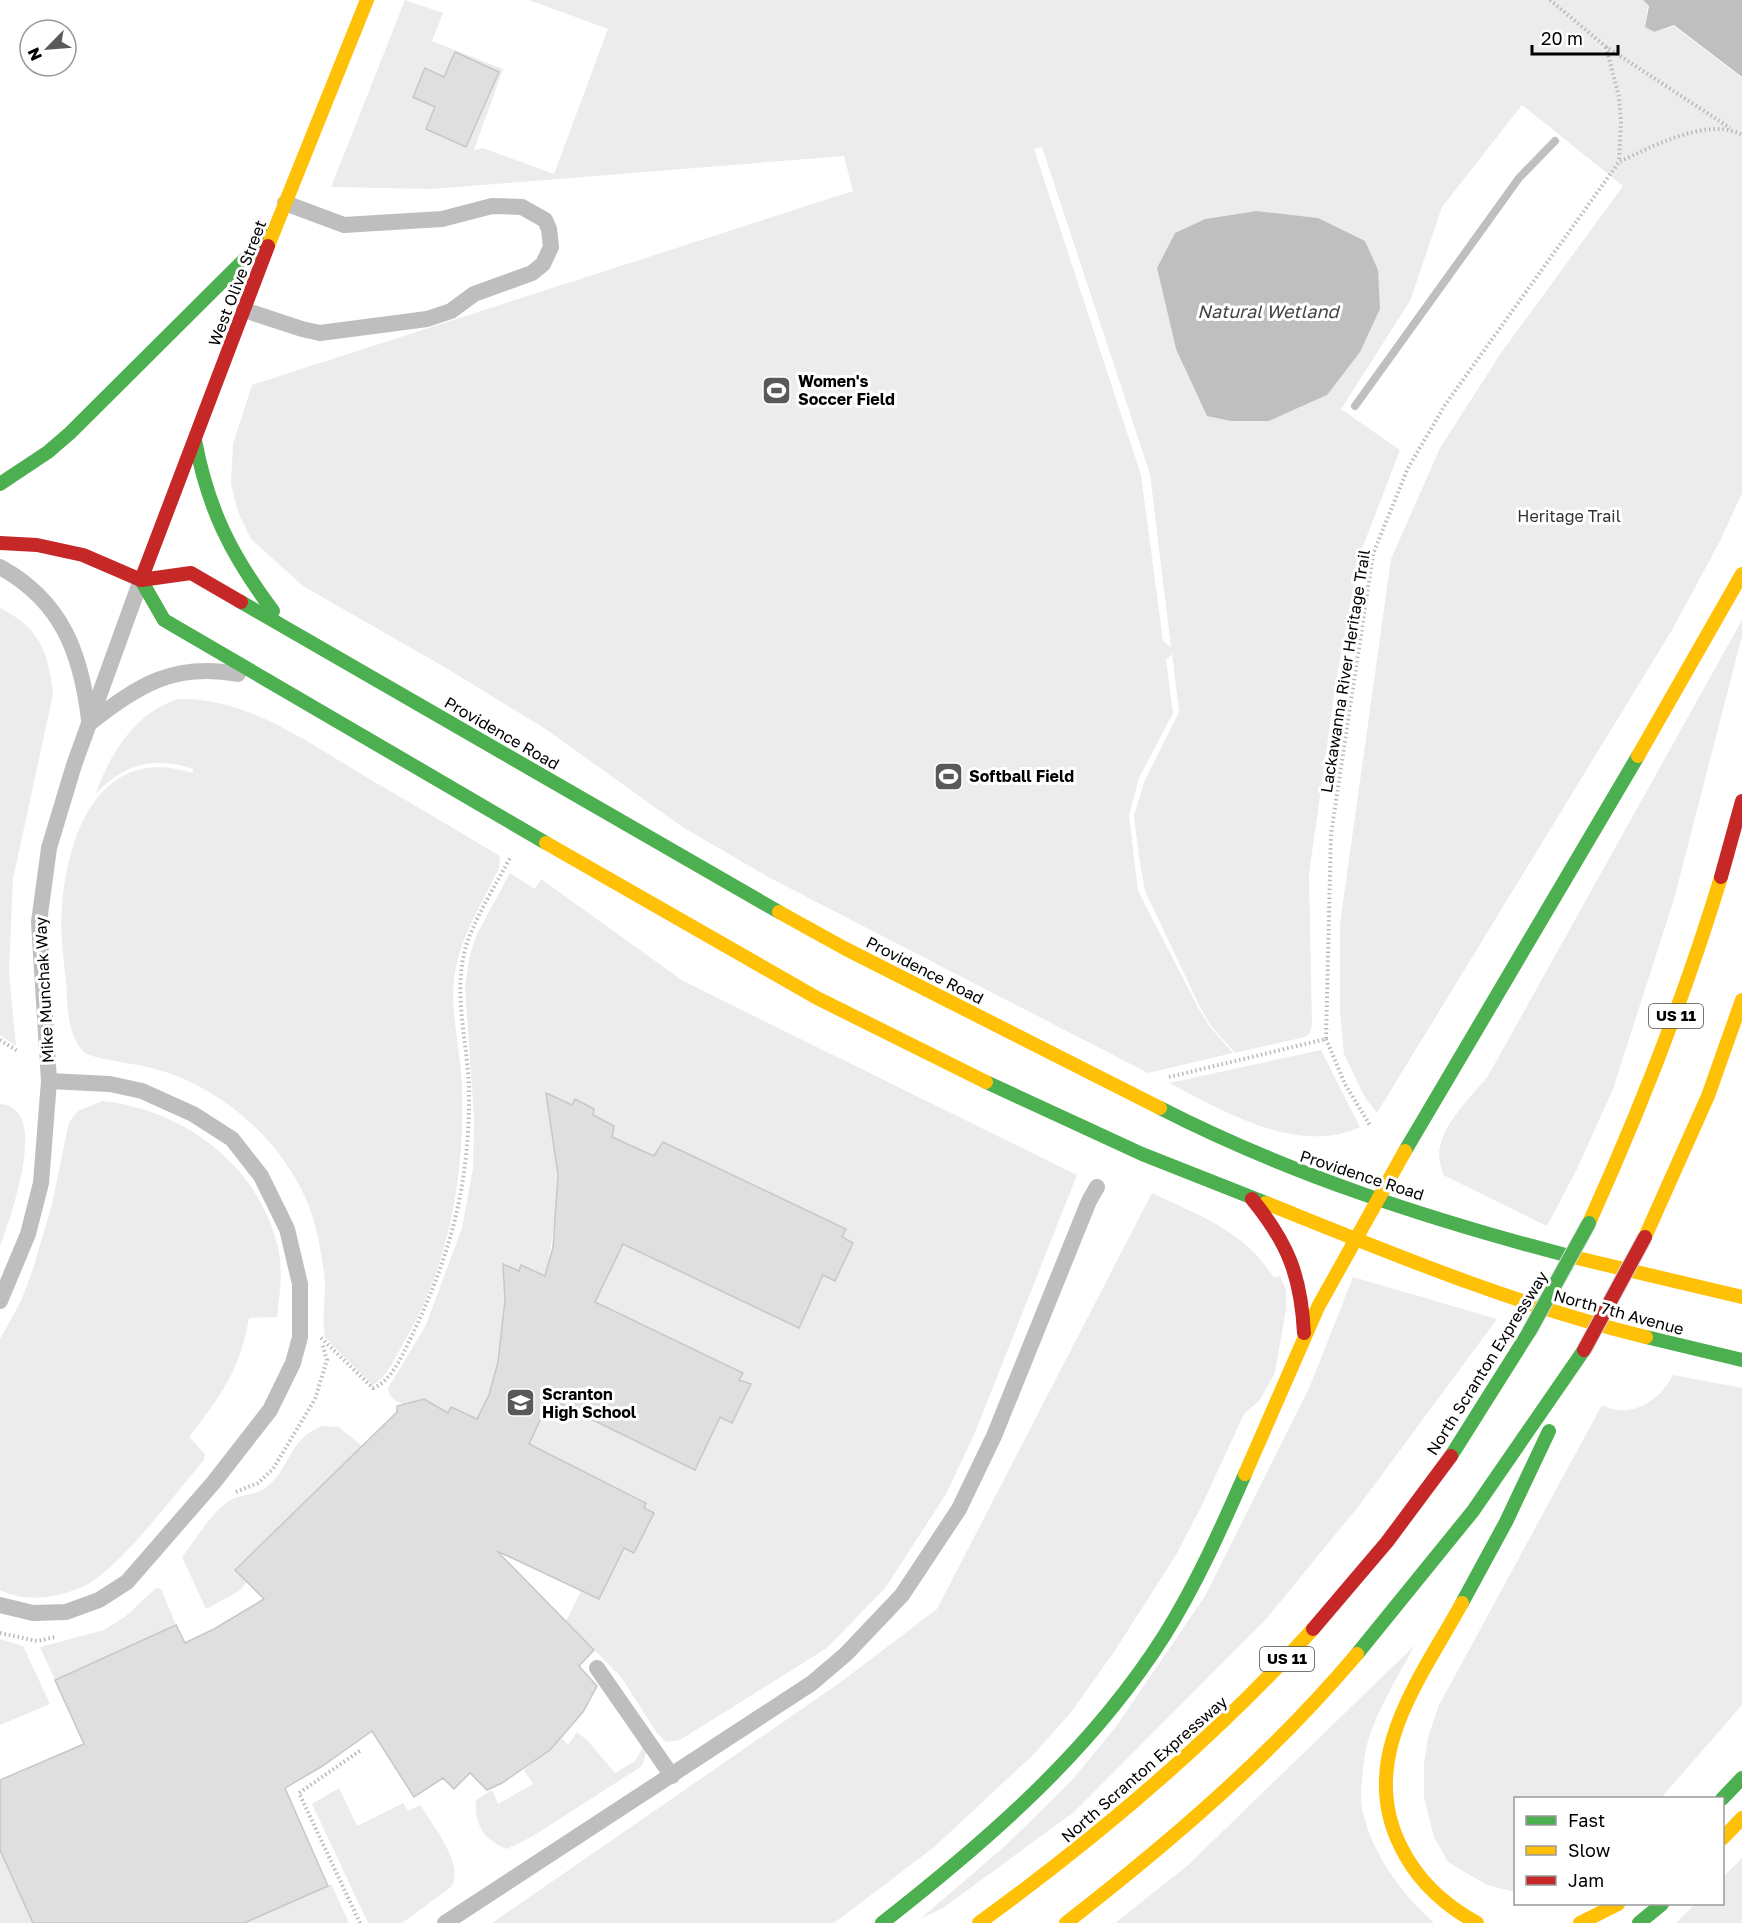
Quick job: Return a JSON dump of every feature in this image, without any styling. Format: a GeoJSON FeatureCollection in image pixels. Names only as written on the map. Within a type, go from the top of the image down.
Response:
{"type":"FeatureCollection","features":[{"type":"Feature","properties":{"kind":"main road","name":"West Olive Street"},"geometry":{"type":"LineString","coordinates":[[141,580],[285,203],[367,0]]}},
{"type":"Feature","properties":{"kind":"main road"},"geometry":{"type":"LineString","coordinates":[[0,484],[48,452],[70,433],[275,229]]}},
{"type":"Feature","properties":{"kind":"main road"},"geometry":{"type":"LineString","coordinates":[[195,440],[202,479],[220,533],[248,579],[286,626]]}},
{"type":"Feature","properties":{"kind":"main road"},"geometry":{"type":"LineString","coordinates":[[0,543],[58,548],[83,555],[141,580],[164,620],[712,940],[817,998],[1046,1111],[1252,1199],[1355,1240]]}},
{"type":"Feature","properties":{"kind":"main road","name":"Providence Road"},"geometry":{"type":"LineString","coordinates":[[141,580],[191,573],[844,948],[1219,1138],[1268,1160],[1379,1198],[1575,1257],[1742,1297]]}},
{"type":"Feature","properties":{"kind":"main road"},"geometry":{"type":"LineString","coordinates":[[882,1923],[972,1853],[1016,1813],[1096,1729],[1131,1684],[1191,1590],[1324,1296],[1742,574]]}},
{"type":"Feature","properties":{"kind":"main road","name":"North Scranton Expressway"},"geometry":{"type":"LineString","coordinates":[[979,1923],[1065,1861],[1183,1762],[1294,1651],[1383,1546],[1436,1477],[1486,1402],[1528,1332],[1589,1223],[1623,1150],[1674,1021],[1742,801]]}},
{"type":"Feature","properties":{"kind":"main road","name":"US 11"},"geometry":{"type":"LineString","coordinates":[[1066,1923],[1148,1858],[1217,1799],[1332,1686],[1430,1569],[1479,1506],[1584,1350],[1645,1238],[1708,1096],[1742,1000]]}},
{"type":"Feature","properties":{"kind":"main road"},"geometry":{"type":"LineString","coordinates":[[1252,1199],[1275,1227],[1297,1270],[1304,1306],[1304,1342]]}},
{"type":"Feature","properties":{"kind":"main road","name":"North 7th Avenue"},"geometry":{"type":"LineString","coordinates":[[1355,1240],[1479,1288],[1570,1318],[1742,1360]]}},
{"type":"Feature","properties":{"kind":"main road"},"geometry":{"type":"LineString","coordinates":[[1477,1923],[1451,1908],[1434,1893],[1406,1857],[1387,1814],[1385,1767],[1390,1744],[1409,1699],[1505,1526],[1584,1350]]}},
{"type":"Feature","properties":{"kind":"main road"},"geometry":{"type":"LineString","coordinates":[[1723,1797],[1742,1778]]}},
{"type":"Feature","properties":{"kind":"main road"},"geometry":{"type":"LineString","coordinates":[[1724,1837],[1742,1818]]}},
{"type":"Feature","properties":{"kind":"main road"},"geometry":{"type":"LineString","coordinates":[[1580,1923],[1616,1905]]}},
{"type":"Feature","properties":{"kind":"main road"},"geometry":{"type":"LineString","coordinates":[[1639,1923],[1661,1905]]}},
{"type":"Feature","properties":{"kind":"lane"},"geometry":{"type":"LineString","coordinates":[[244,310],[320,333],[427,319],[451,311],[474,294],[532,273],[543,264],[551,247],[549,229],[545,220],[522,207],[492,206],[442,219],[344,225],[285,203]]}},
{"type":"Feature","properties":{"kind":"lane"},"geometry":{"type":"LineString","coordinates":[[0,567],[34,591],[66,630],[81,668],[89,723],[142,686],[181,671],[201,669],[221,671],[270,680]]}},
{"type":"Feature","properties":{"kind":"lane","name":"Mike Munchak Way"},"geometry":{"type":"LineString","coordinates":[[0,1301],[25,1243],[37,1202],[50,1081],[39,957],[42,888],[60,807],[141,580]]}},
{"type":"Feature","properties":{"kind":"lane"},"geometry":{"type":"LineString","coordinates":[[0,1605],[33,1613],[66,1612],[99,1600],[127,1582],[222,1473],[270,1410],[292,1363],[300,1337],[300,1284],[287,1228],[261,1176],[232,1139],[193,1114],[142,1091],[110,1084],[50,1081]]}},
{"type":"Feature","properties":{"kind":"lane"},"geometry":{"type":"LineString","coordinates":[[446,1923],[672,1776],[830,1668],[902,1595],[920,1571],[958,1509],[994,1436],[1089,1201],[1097,1187]]}},
{"type":"Feature","properties":{"kind":"lane"},"geometry":{"type":"LineString","coordinates":[[597,1668],[672,1776]]}},
{"type":"Feature","properties":{"kind":"path"},"geometry":{"type":"LineString","coordinates":[[1550,0],[1605,46],[1742,135]]}},
{"type":"Feature","properties":{"kind":"path"},"geometry":{"type":"LineString","coordinates":[[1605,46],[1618,97],[1621,122],[1619,162]]}},
{"type":"Feature","properties":{"kind":"path","name":"Lackawanna River Heritage Trail"},"geometry":{"type":"LineString","coordinates":[[1371,1127],[1349,1091],[1326,1040],[1331,834],[1373,554],[1408,468],[1445,405],[1619,162],[1658,143],[1681,136],[1730,128]]}},
{"type":"Feature","properties":{"kind":"path"},"geometry":{"type":"LineString","coordinates":[[319,1328],[321,1338],[372,1388],[382,1385],[404,1351],[438,1282],[455,1225],[465,1179],[469,1089],[460,986],[465,948],[511,855]]}},
{"type":"Feature","properties":{"kind":"path"},"geometry":{"type":"LineString","coordinates":[[0,1040],[19,1052]]}},
{"type":"Feature","properties":{"kind":"path"},"geometry":{"type":"LineString","coordinates":[[1162,1079],[1326,1040]]}},
{"type":"Feature","properties":{"kind":"path"},"geometry":{"type":"LineString","coordinates":[[360,1923],[299,1793],[361,1750]]}},
{"type":"Feature","properties":{"kind":"green space","name":"Heritage Trail"},"geometry":{"type":"Polygon","coordinates":[[[405,0],[443,13],[432,41],[503,69],[474,150],[483,148],[554,174],[608,29],[529,0],[1643,0],[1648,6],[1645,27],[1653,32],[1674,26],[1742,78],[1742,493],[1720,541],[1672,630],[1377,1113],[1364,1096],[1344,1054],[1340,1012],[1340,924],[1391,559],[1440,448],[1501,353],[1623,186],[1522,105],[1442,207],[1410,301],[1341,409],[1400,450],[1360,554],[1337,675],[1309,874],[1312,1025],[1310,1033],[1305,1037],[1235,1053],[1211,1026],[1200,1007],[1145,891],[1134,815],[1145,780],[1179,712],[1172,654],[1166,660],[1173,713],[1139,778],[1129,815],[1138,891],[1199,1009],[1210,1027],[1233,1053],[1148,1073],[770,878],[681,826],[547,730],[446,668],[303,586],[251,539],[238,512],[231,484],[233,444],[252,385],[853,191],[844,156],[433,189],[331,187],[405,0]],[[1042,147],[1034,149],[1141,475],[1163,641],[1171,648],[1150,474],[1042,147]],[[1255,211],[1205,219],[1175,233],[1157,268],[1176,349],[1231,421],[1269,421],[1327,395],[1318,218],[1255,211]]]}},
{"type":"Feature","properties":{"kind":"green space"},"geometry":{"type":"Polygon","coordinates":[[[0,608],[24,624],[40,643],[49,666],[53,694],[13,879],[9,973],[16,1046],[0,1035],[0,608]]]}},
{"type":"Feature","properties":{"kind":"green space"},"geometry":{"type":"Polygon","coordinates":[[[1742,620],[1742,636],[1674,899],[1613,1089],[1577,1169],[1547,1226],[1443,1175],[1439,1158],[1440,1145],[1450,1123],[1488,1076],[1742,620]]]}},
{"type":"Feature","properties":{"kind":"green space"},"geometry":{"type":"Polygon","coordinates":[[[179,699],[204,700],[229,706],[277,724],[500,856],[499,868],[462,945],[455,973],[453,1002],[461,1073],[462,1119],[461,1152],[452,1216],[444,1248],[422,1308],[388,1370],[373,1385],[325,1338],[324,1273],[310,1210],[298,1183],[282,1158],[262,1134],[240,1113],[189,1081],[153,1068],[86,1054],[79,1047],[71,1030],[61,926],[66,878],[72,850],[82,824],[95,801],[113,783],[135,771],[161,767],[193,773],[193,769],[179,765],[152,763],[116,776],[95,795],[108,765],[126,736],[149,714],[179,699]]]}},
{"type":"Feature","properties":{"kind":"green space"},"geometry":{"type":"Polygon","coordinates":[[[510,873],[535,889],[541,879],[683,981],[1077,1175],[974,1435],[946,1494],[886,1587],[827,1648],[680,1740],[666,1742],[657,1733],[621,1677],[566,1621],[581,1591],[599,1599],[624,1548],[634,1552],[653,1513],[644,1508],[646,1502],[529,1444],[550,1399],[695,1469],[720,1417],[731,1423],[751,1385],[739,1380],[742,1372],[595,1302],[623,1244],[798,1328],[823,1275],[836,1281],[853,1244],[612,1137],[614,1126],[593,1115],[594,1109],[575,1100],[572,1105],[548,1094],[545,1098],[551,1115],[557,1160],[555,1212],[549,1258],[545,1276],[521,1265],[519,1271],[505,1266],[503,1329],[498,1362],[489,1395],[477,1419],[451,1407],[448,1413],[412,1407],[395,1400],[390,1395],[388,1388],[426,1325],[462,1228],[473,1168],[474,1118],[465,986],[470,954],[477,934],[510,873]]]}},
{"type":"Feature","properties":{"kind":"green space"},"geometry":{"type":"Polygon","coordinates":[[[1321,1050],[1360,1127],[1336,1135],[1312,1136],[1287,1133],[1237,1117],[1169,1083],[1321,1050]]]}},
{"type":"Feature","properties":{"kind":"green space"},"geometry":{"type":"Polygon","coordinates":[[[103,1101],[133,1106],[162,1116],[189,1130],[214,1147],[236,1167],[254,1191],[268,1218],[278,1248],[281,1273],[277,1317],[249,1318],[240,1353],[228,1382],[189,1437],[205,1454],[204,1460],[130,1547],[114,1564],[84,1586],[53,1596],[20,1597],[0,1590],[0,1339],[21,1301],[33,1269],[52,1204],[69,1122],[78,1111],[103,1101]]]}},
{"type":"Feature","properties":{"kind":"green space"},"geometry":{"type":"Polygon","coordinates":[[[0,1104],[15,1110],[23,1124],[25,1143],[18,1191],[0,1247],[0,1104]]]}},
{"type":"Feature","properties":{"kind":"green space"},"geometry":{"type":"Polygon","coordinates":[[[1152,1193],[1220,1226],[1249,1248],[1274,1278],[1280,1276],[1286,1290],[1286,1309],[1275,1372],[1260,1400],[1244,1414],[1176,1555],[1114,1652],[1072,1711],[1033,1755],[933,1848],[834,1923],[492,1923],[838,1684],[937,1609],[1152,1193]]]}},
{"type":"Feature","properties":{"kind":"green space"},"geometry":{"type":"Polygon","coordinates":[[[1353,1277],[1497,1319],[1358,1507],[1266,1619],[1074,1812],[943,1908],[920,1919],[1005,1846],[1072,1780],[1115,1728],[1205,1596],[1310,1386],[1353,1277]]]}},
{"type":"Feature","properties":{"kind":"green space"},"geometry":{"type":"Polygon","coordinates":[[[1673,1375],[1742,1388],[1742,1705],[1662,1797],[1514,1797],[1514,1892],[1487,1885],[1448,1862],[1434,1837],[1424,1798],[1424,1764],[1428,1737],[1439,1705],[1602,1405],[1613,1409],[1633,1409],[1652,1400],[1673,1375]]]}},
{"type":"Feature","properties":{"kind":"green space"},"geometry":{"type":"Polygon","coordinates":[[[322,1426],[339,1427],[362,1446],[235,1569],[247,1582],[239,1591],[206,1609],[182,1557],[222,1506],[233,1499],[264,1489],[280,1473],[302,1439],[322,1426]]]}},
{"type":"Feature","properties":{"kind":"green space"},"geometry":{"type":"Polygon","coordinates":[[[156,1588],[161,1589],[176,1625],[55,1680],[40,1647],[104,1630],[126,1616],[156,1588]]]}},
{"type":"Feature","properties":{"kind":"green space"},"geometry":{"type":"Polygon","coordinates":[[[0,1639],[23,1646],[50,1704],[0,1725],[0,1639]]]}},
{"type":"Feature","properties":{"kind":"green space"},"geometry":{"type":"Polygon","coordinates":[[[1415,1645],[1388,1693],[1371,1731],[1365,1757],[1361,1802],[1372,1841],[1389,1871],[1410,1899],[1434,1923],[1115,1923],[1187,1866],[1415,1645]]]}},
{"type":"Feature","properties":{"kind":"green space"},"geometry":{"type":"Polygon","coordinates":[[[577,1732],[587,1740],[615,1773],[635,1761],[643,1747],[648,1748],[642,1766],[533,1836],[507,1849],[492,1841],[482,1831],[479,1824],[476,1800],[492,1790],[498,1804],[533,1784],[524,1770],[562,1738],[568,1745],[577,1732]]]}},
{"type":"Feature","properties":{"kind":"green space"},"geometry":{"type":"Polygon","coordinates":[[[339,1788],[357,1826],[403,1803],[408,1811],[420,1805],[446,1845],[451,1857],[454,1878],[451,1887],[402,1923],[368,1923],[312,1804],[339,1788]]]}},
{"type":"Feature","properties":{"kind":"green space"},"geometry":{"type":"Polygon","coordinates":[[[0,1850],[33,1923],[0,1923],[0,1850]]]}},
{"type":"Feature","properties":{"kind":"green space"},"geometry":{"type":"Polygon","coordinates":[[[1742,1858],[1742,1923],[1676,1923],[1694,1905],[1724,1905],[1724,1876],[1742,1858]]]}},
{"type":"Feature","properties":{"kind":"green space"},"geometry":{"type":"Polygon","coordinates":[[[331,1884],[349,1923],[244,1923],[331,1884]]]}},
{"type":"Feature","properties":{"kind":"water"},"geometry":{"type":"Polygon","coordinates":[[[1643,0],[1742,0],[1742,77],[1674,25],[1654,32],[1645,27],[1649,6],[1643,0]]]}},
{"type":"Feature","properties":{"kind":"water","name":"Natural Wetland"},"geometry":{"type":"Polygon","coordinates":[[[1256,211],[1318,218],[1365,241],[1378,270],[1380,309],[1360,352],[1327,395],[1269,421],[1231,421],[1207,416],[1176,349],[1157,268],[1175,233],[1205,219],[1256,211]]]}},
{"type":"Feature","properties":{"kind":"building"},"geometry":{"type":"Polygon","coordinates":[[[455,52],[499,72],[466,147],[426,129],[435,107],[413,97],[425,68],[444,77],[455,52]]]}},
{"type":"Feature","properties":{"kind":"building","name":"Scranton High School"},"geometry":{"type":"Polygon","coordinates":[[[546,1093],[572,1105],[575,1099],[594,1109],[593,1115],[614,1126],[612,1137],[654,1156],[663,1142],[846,1229],[842,1237],[853,1243],[835,1281],[823,1275],[799,1328],[623,1244],[595,1302],[743,1373],[739,1380],[751,1384],[732,1423],[720,1417],[695,1470],[550,1399],[529,1444],[646,1503],[644,1508],[654,1513],[634,1553],[624,1548],[599,1599],[497,1551],[594,1650],[579,1666],[597,1686],[583,1712],[550,1750],[502,1783],[487,1790],[470,1773],[454,1789],[443,1778],[414,1797],[372,1731],[321,1767],[285,1788],[328,1886],[244,1923],[33,1923],[0,1850],[0,1780],[84,1744],[55,1680],[176,1625],[185,1643],[214,1629],[264,1599],[235,1570],[397,1412],[397,1406],[424,1399],[448,1413],[451,1407],[477,1419],[489,1395],[498,1362],[505,1300],[503,1264],[519,1271],[521,1265],[545,1276],[553,1247],[558,1175],[546,1093]]]}},
{"type":"Feature","properties":{"kind":"waterway"},"geometry":{"type":"LineString","coordinates":[[1355,406],[1519,178],[1555,141]]}},
{"type":"Feature","properties":{"kind":"traffic: fast"},"geometry":{"type":"LineString","coordinates":[[0,484],[48,452],[70,433],[268,236]]}},
{"type":"Feature","properties":{"kind":"traffic: fast"},"geometry":{"type":"LineString","coordinates":[[195,440],[207,488],[223,530],[245,570],[273,611]]}},
{"type":"Feature","properties":{"kind":"traffic: fast"},"geometry":{"type":"LineString","coordinates":[[141,580],[164,620],[546,843]]}},
{"type":"Feature","properties":{"kind":"traffic: fast"},"geometry":{"type":"LineString","coordinates":[[241,602],[779,912]]}},
{"type":"Feature","properties":{"kind":"traffic: fast"},"geometry":{"type":"LineString","coordinates":[[1405,1151],[1638,756]]}},
{"type":"Feature","properties":{"kind":"traffic: fast"},"geometry":{"type":"LineString","coordinates":[[986,1082],[1142,1154],[1266,1203]]}},
{"type":"Feature","properties":{"kind":"traffic: fast"},"geometry":{"type":"LineString","coordinates":[[1160,1108],[1260,1154],[1362,1194],[1467,1228],[1573,1257]]}},
{"type":"Feature","properties":{"kind":"traffic: fast"},"geometry":{"type":"LineString","coordinates":[[1529,1332],[1589,1223]]}},
{"type":"Feature","properties":{"kind":"traffic: fast"},"geometry":{"type":"LineString","coordinates":[[1451,1456],[1529,1332]]}},
{"type":"Feature","properties":{"kind":"traffic: fast"},"geometry":{"type":"LineString","coordinates":[[1646,1337],[1742,1360]]}},
{"type":"Feature","properties":{"kind":"traffic: fast"},"geometry":{"type":"LineString","coordinates":[[1357,1654],[1473,1511],[1584,1350]]}},
{"type":"Feature","properties":{"kind":"traffic: fast"},"geometry":{"type":"LineString","coordinates":[[1462,1603],[1506,1522],[1549,1431]]}},
{"type":"Feature","properties":{"kind":"traffic: fast"},"geometry":{"type":"LineString","coordinates":[[882,1923],[999,1826],[1071,1755],[1104,1718],[1135,1678],[1176,1617],[1208,1556],[1245,1474]]}},
{"type":"Feature","properties":{"kind":"traffic: fast"},"geometry":{"type":"LineString","coordinates":[[1724,1797],[1742,1778]]}},
{"type":"Feature","properties":{"kind":"traffic: fast"},"geometry":{"type":"LineString","coordinates":[[1639,1923],[1661,1905]]}},
{"type":"Feature","properties":{"kind":"traffic: slow"},"geometry":{"type":"LineString","coordinates":[[268,246],[367,0]]}},
{"type":"Feature","properties":{"kind":"traffic: slow"},"geometry":{"type":"LineString","coordinates":[[1638,756],[1742,574]]}},
{"type":"Feature","properties":{"kind":"traffic: slow"},"geometry":{"type":"LineString","coordinates":[[546,843],[817,998],[986,1082]]}},
{"type":"Feature","properties":{"kind":"traffic: slow"},"geometry":{"type":"LineString","coordinates":[[1589,1223],[1661,1052],[1721,877]]}},
{"type":"Feature","properties":{"kind":"traffic: slow"},"geometry":{"type":"LineString","coordinates":[[779,912],[844,948],[1160,1108]]}},
{"type":"Feature","properties":{"kind":"traffic: slow"},"geometry":{"type":"LineString","coordinates":[[1645,1237],[1708,1096],[1742,1000]]}},
{"type":"Feature","properties":{"kind":"traffic: slow"},"geometry":{"type":"LineString","coordinates":[[1245,1474],[1318,1307],[1405,1151]]}},
{"type":"Feature","properties":{"kind":"traffic: slow"},"geometry":{"type":"LineString","coordinates":[[1266,1203],[1500,1294],[1646,1337]]}},
{"type":"Feature","properties":{"kind":"traffic: slow"},"geometry":{"type":"LineString","coordinates":[[1573,1257],[1742,1297]]}},
{"type":"Feature","properties":{"kind":"traffic: slow"},"geometry":{"type":"LineString","coordinates":[[1462,1603],[1429,1660],[1399,1720],[1390,1751],[1386,1782],[1389,1814],[1401,1847],[1415,1871],[1443,1900],[1477,1923]]}},
{"type":"Feature","properties":{"kind":"traffic: slow"},"geometry":{"type":"LineString","coordinates":[[979,1923],[1068,1856],[1154,1785],[1236,1709],[1313,1629]]}},
{"type":"Feature","properties":{"kind":"traffic: slow"},"geometry":{"type":"LineString","coordinates":[[1066,1923],[1181,1829],[1255,1763],[1324,1692],[1357,1654]]}},
{"type":"Feature","properties":{"kind":"traffic: slow"},"geometry":{"type":"LineString","coordinates":[[1724,1837],[1742,1818]]}},
{"type":"Feature","properties":{"kind":"traffic: slow"},"geometry":{"type":"LineString","coordinates":[[1580,1923],[1616,1905]]}},
{"type":"Feature","properties":{"kind":"traffic: jam"},"geometry":{"type":"LineString","coordinates":[[141,580],[268,246]]}},
{"type":"Feature","properties":{"kind":"traffic: jam"},"geometry":{"type":"LineString","coordinates":[[0,543],[37,545],[83,555],[141,580],[191,573],[241,602]]}},
{"type":"Feature","properties":{"kind":"traffic: jam"},"geometry":{"type":"LineString","coordinates":[[1721,877],[1742,801]]}},
{"type":"Feature","properties":{"kind":"traffic: jam"},"geometry":{"type":"LineString","coordinates":[[1252,1199],[1275,1230],[1290,1261],[1300,1294],[1304,1333]]}},
{"type":"Feature","properties":{"kind":"traffic: jam"},"geometry":{"type":"LineString","coordinates":[[1584,1350],[1645,1237]]}},
{"type":"Feature","properties":{"kind":"traffic: jam"},"geometry":{"type":"LineString","coordinates":[[1313,1629],[1387,1542],[1451,1456]]}},
{"type":"Feature","properties":{"kind":"place","name":"Women's Soccer Field"},"geometry":{"type":"Point","coordinates":[777,390]}},
{"type":"Feature","properties":{"kind":"place","name":"Softball Field"},"geometry":{"type":"Point","coordinates":[948,776]}},
{"type":"Feature","properties":{"kind":"place","name":"Scranton High School"},"geometry":{"type":"Point","coordinates":[521,1403]}}]}
